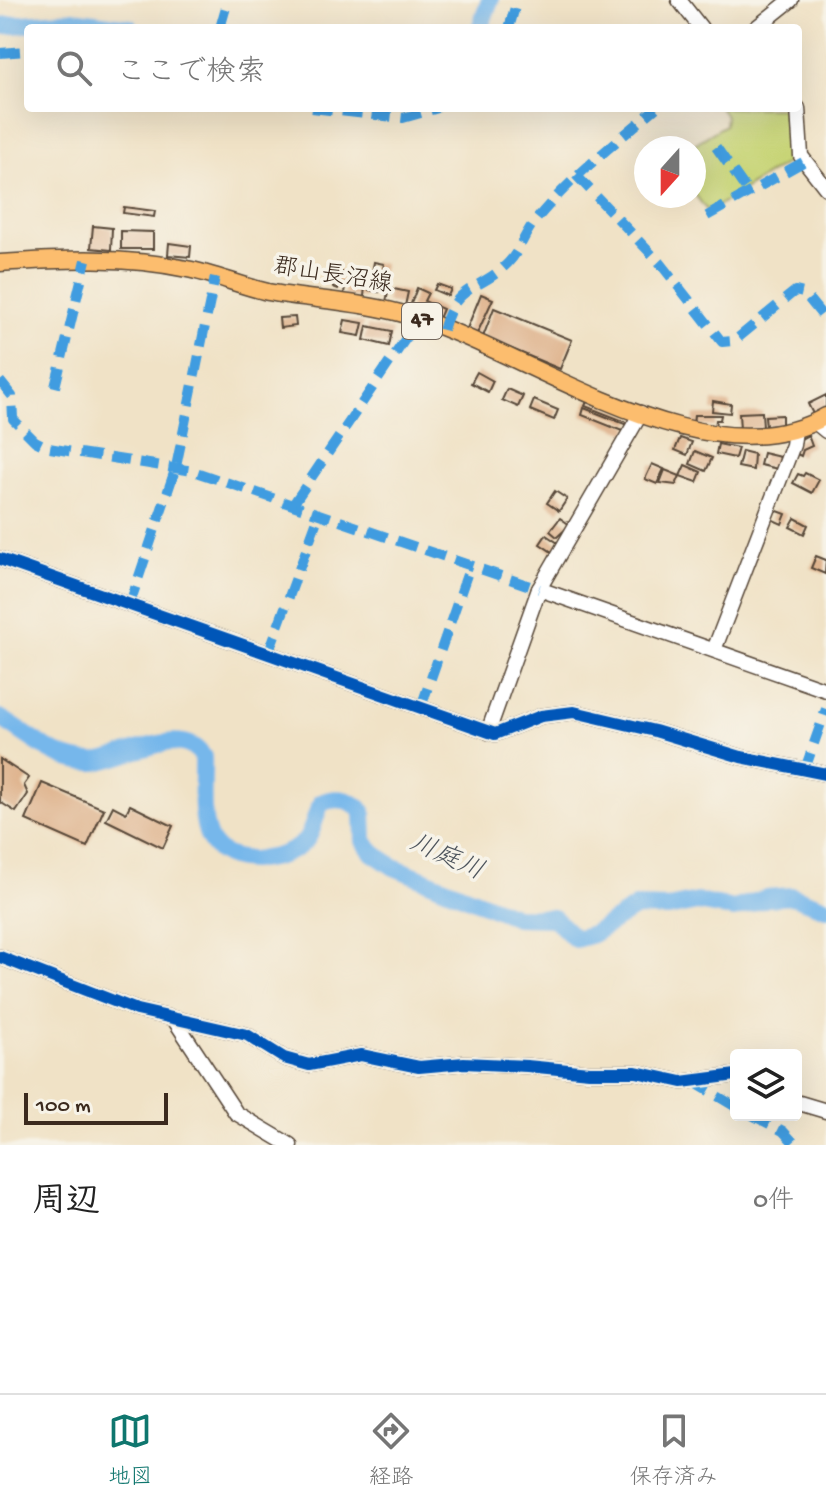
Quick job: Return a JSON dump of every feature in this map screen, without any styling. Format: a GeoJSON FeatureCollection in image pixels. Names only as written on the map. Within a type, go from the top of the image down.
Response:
{"type":"FeatureCollection","features":[{"type":"Feature","properties":{"kind":"main road","name":"郡山長沼線"},"geometry":{"type":"LineString","coordinates":[[0,263],[66,258],[155,263],[189,269],[266,291],[398,312],[641,413],[702,433],[754,435],[822,423]]}},
{"type":"Feature","properties":{"kind":"street"},"geometry":{"type":"LineString","coordinates":[[679,0],[698,24]]}},
{"type":"Feature","properties":{"kind":"street"},"geometry":{"type":"LineString","coordinates":[[766,24],[791,0]]}},
{"type":"Feature","properties":{"kind":"street"},"geometry":{"type":"LineString","coordinates":[[798,112],[801,156],[826,188]]}},
{"type":"Feature","properties":{"kind":"street"},"geometry":{"type":"LineString","coordinates":[[488,732],[539,589],[641,413]]}},
{"type":"Feature","properties":{"kind":"street"},"geometry":{"type":"LineString","coordinates":[[714,650],[793,445],[795,430]]}},
{"type":"Feature","properties":{"kind":"street"},"geometry":{"type":"LineString","coordinates":[[0,559],[488,732],[502,732],[552,713],[574,712],[655,731],[741,757],[826,774]]}},
{"type":"Feature","properties":{"kind":"street"},"geometry":{"type":"LineString","coordinates":[[539,589],[826,690]]}},
{"type":"Feature","properties":{"kind":"street"},"geometry":{"type":"LineString","coordinates":[[0,957],[137,1010],[247,1035],[284,1058],[309,1065],[326,1065],[361,1055],[419,1067],[464,1063],[589,1072],[636,1072],[682,1082],[730,1076]]}},
{"type":"Feature","properties":{"kind":"street"},"geometry":{"type":"LineString","coordinates":[[174,1019],[236,1113],[290,1145]]}},
{"type":"Feature","properties":{"kind":"street"},"geometry":{"type":"LineString","coordinates":[[802,1104],[826,1111]]}},
{"type":"Feature","properties":{"kind":"green space"},"geometry":{"type":"Polygon","coordinates":[[[723,112],[793,112],[797,152],[794,158],[708,212],[705,208],[706,137],[725,125],[723,112]]]}},
{"type":"Feature","properties":{"kind":"building"},"geometry":{"type":"Polygon","coordinates":[[[124,207],[155,211],[154,217],[123,213],[124,207]]]}},
{"type":"Feature","properties":{"kind":"building"},"geometry":{"type":"Polygon","coordinates":[[[93,226],[112,228],[111,250],[91,248],[93,226]]]}},
{"type":"Feature","properties":{"kind":"building"},"geometry":{"type":"Polygon","coordinates":[[[121,231],[153,232],[153,249],[121,249],[121,231]]]}},
{"type":"Feature","properties":{"kind":"building"},"geometry":{"type":"Polygon","coordinates":[[[169,243],[191,246],[190,257],[168,255],[169,243]]]}},
{"type":"Feature","properties":{"kind":"building"},"geometry":{"type":"Polygon","coordinates":[[[374,262],[384,264],[379,292],[369,290],[374,262]]]}},
{"type":"Feature","properties":{"kind":"building"},"geometry":{"type":"Polygon","coordinates":[[[336,271],[342,272],[338,289],[333,287],[336,271]]]}},
{"type":"Feature","properties":{"kind":"building"},"geometry":{"type":"Polygon","coordinates":[[[345,283],[365,284],[364,298],[344,296],[345,283]]]}},
{"type":"Feature","properties":{"kind":"building"},"geometry":{"type":"Polygon","coordinates":[[[437,284],[451,289],[448,296],[434,290],[437,284]]]}},
{"type":"Feature","properties":{"kind":"building"},"geometry":{"type":"Polygon","coordinates":[[[389,288],[408,292],[405,306],[386,302],[389,288]]]}},
{"type":"Feature","properties":{"kind":"building"},"geometry":{"type":"Polygon","coordinates":[[[417,288],[428,293],[424,301],[443,309],[438,321],[409,309],[417,288]]]}},
{"type":"Feature","properties":{"kind":"building"},"geometry":{"type":"Polygon","coordinates":[[[481,294],[493,299],[476,336],[466,331],[481,294]]]}},
{"type":"Feature","properties":{"kind":"building"},"geometry":{"type":"Polygon","coordinates":[[[494,308],[572,340],[560,369],[483,337],[494,308]]]}},
{"type":"Feature","properties":{"kind":"building"},"geometry":{"type":"Polygon","coordinates":[[[295,317],[296,326],[280,328],[279,318],[295,317]]]}},
{"type":"Feature","properties":{"kind":"building"},"geometry":{"type":"Polygon","coordinates":[[[345,320],[363,323],[360,336],[342,333],[345,320]]]}},
{"type":"Feature","properties":{"kind":"building"},"geometry":{"type":"Polygon","coordinates":[[[367,326],[392,331],[389,346],[364,340],[367,326]]]}},
{"type":"Feature","properties":{"kind":"building"},"geometry":{"type":"Polygon","coordinates":[[[477,372],[493,381],[488,392],[471,383],[477,372]]]}},
{"type":"Feature","properties":{"kind":"building"},"geometry":{"type":"Polygon","coordinates":[[[507,389],[523,396],[518,407],[502,400],[507,389]]]}},
{"type":"Feature","properties":{"kind":"building"},"geometry":{"type":"Polygon","coordinates":[[[826,395],[826,411],[814,416],[808,404],[826,395]]]}},
{"type":"Feature","properties":{"kind":"building"},"geometry":{"type":"Polygon","coordinates":[[[588,399],[633,417],[631,424],[585,406],[588,399]]]}},
{"type":"Feature","properties":{"kind":"building"},"geometry":{"type":"Polygon","coordinates":[[[534,400],[558,410],[554,420],[530,410],[534,400]]]}},
{"type":"Feature","properties":{"kind":"building"},"geometry":{"type":"Polygon","coordinates":[[[713,401],[731,404],[730,413],[712,411],[713,401]]]}},
{"type":"Feature","properties":{"kind":"building"},"geometry":{"type":"Polygon","coordinates":[[[584,408],[630,426],[627,433],[582,415],[584,408]]]}},
{"type":"Feature","properties":{"kind":"building"},"geometry":{"type":"Polygon","coordinates":[[[762,412],[763,428],[740,430],[739,413],[762,412]]]}},
{"type":"Feature","properties":{"kind":"building"},"geometry":{"type":"Polygon","coordinates":[[[694,415],[721,415],[715,427],[693,425],[694,415]]]}},
{"type":"Feature","properties":{"kind":"building"},"geometry":{"type":"Polygon","coordinates":[[[782,415],[782,425],[766,426],[765,416],[782,415]]]}},
{"type":"Feature","properties":{"kind":"building"},"geometry":{"type":"Polygon","coordinates":[[[808,435],[812,446],[803,450],[801,456],[793,452],[797,441],[808,435]]]}},
{"type":"Feature","properties":{"kind":"building"},"geometry":{"type":"Polygon","coordinates":[[[680,438],[692,442],[687,455],[675,450],[680,438]]]}},
{"type":"Feature","properties":{"kind":"building"},"geometry":{"type":"Polygon","coordinates":[[[718,444],[738,448],[735,458],[716,454],[718,444]]]}},
{"type":"Feature","properties":{"kind":"building"},"geometry":{"type":"Polygon","coordinates":[[[695,451],[712,458],[706,471],[690,464],[695,451]]]}},
{"type":"Feature","properties":{"kind":"building"},"geometry":{"type":"Polygon","coordinates":[[[742,451],[754,454],[753,470],[738,467],[742,451]]]}},
{"type":"Feature","properties":{"kind":"building"},"geometry":{"type":"Polygon","coordinates":[[[763,453],[780,457],[778,469],[760,465],[763,453]]]}},
{"type":"Feature","properties":{"kind":"building"},"geometry":{"type":"Polygon","coordinates":[[[652,464],[664,469],[657,484],[645,479],[652,464]]]}},
{"type":"Feature","properties":{"kind":"building"},"geometry":{"type":"Polygon","coordinates":[[[685,465],[701,472],[697,482],[680,476],[685,465]]]}},
{"type":"Feature","properties":{"kind":"building"},"geometry":{"type":"Polygon","coordinates":[[[665,470],[680,476],[676,485],[660,483],[665,470]]]}},
{"type":"Feature","properties":{"kind":"building"},"geometry":{"type":"Polygon","coordinates":[[[805,473],[819,480],[812,493],[793,483],[798,474],[803,476],[805,473]]]}},
{"type":"Feature","properties":{"kind":"building"},"geometry":{"type":"Polygon","coordinates":[[[555,491],[567,499],[559,511],[547,503],[555,491]]]}},
{"type":"Feature","properties":{"kind":"building"},"geometry":{"type":"Polygon","coordinates":[[[775,510],[786,514],[782,524],[771,519],[775,510]]]}},
{"type":"Feature","properties":{"kind":"building"},"geometry":{"type":"Polygon","coordinates":[[[560,518],[570,525],[557,537],[550,531],[560,518]]]}},
{"type":"Feature","properties":{"kind":"building"},"geometry":{"type":"Polygon","coordinates":[[[795,518],[808,525],[804,534],[790,527],[795,518]]]}},
{"type":"Feature","properties":{"kind":"building"},"geometry":{"type":"Polygon","coordinates":[[[546,535],[558,543],[552,552],[540,544],[546,535]]]}},
{"type":"Feature","properties":{"kind":"building"},"geometry":{"type":"Polygon","coordinates":[[[816,556],[826,560],[825,574],[811,568],[816,556]]]}},
{"type":"Feature","properties":{"kind":"building"},"geometry":{"type":"Polygon","coordinates":[[[0,759],[29,778],[24,785],[28,794],[16,812],[0,802],[0,759]]]}},
{"type":"Feature","properties":{"kind":"building"},"geometry":{"type":"Polygon","coordinates":[[[42,783],[104,809],[87,847],[26,820],[42,783]]]}},
{"type":"Feature","properties":{"kind":"building"},"geometry":{"type":"Polygon","coordinates":[[[130,805],[173,826],[163,848],[106,820],[113,806],[126,813],[130,805]]]}},
{"type":"Feature","properties":{"kind":"waterway"},"geometry":{"type":"LineString","coordinates":[[481,24],[490,0]]}},
{"type":"Feature","properties":{"kind":"waterway"},"geometry":{"type":"LineString","coordinates":[[24,24],[73,20],[102,24]]}},
{"type":"Feature","properties":{"kind":"waterway"},"geometry":{"type":"LineString","coordinates":[[0,26],[24,24]]}},
{"type":"Feature","properties":{"kind":"waterway","name":"川庭川"},"geometry":{"type":"LineString","coordinates":[[0,718],[55,753],[80,761],[106,760],[167,743],[194,747],[203,757],[203,809],[209,838],[216,848],[240,859],[268,858],[294,849],[310,834],[321,803],[344,800],[363,812],[364,841],[373,853],[394,867],[516,917],[554,918],[575,939],[593,934],[636,907],[668,908],[697,902],[734,909],[767,898],[792,896],[826,908]]}},
{"type":"Feature","properties":{"kind":"marked path"},"geometry":{"type":"LineString","coordinates":[[221,24],[228,0]]}},
{"type":"Feature","properties":{"kind":"marked path"},"geometry":{"type":"LineString","coordinates":[[510,24],[517,0]]}},
{"type":"Feature","properties":{"kind":"marked path"},"geometry":{"type":"LineString","coordinates":[[0,53],[24,51]]}},
{"type":"Feature","properties":{"kind":"marked path"},"geometry":{"type":"LineString","coordinates":[[348,112],[403,118],[424,112]]}},
{"type":"Feature","properties":{"kind":"marked path"},"geometry":{"type":"LineString","coordinates":[[443,330],[462,295],[508,263],[531,226],[563,190],[651,112]]}},
{"type":"Feature","properties":{"kind":"marked path"},"geometry":{"type":"LineString","coordinates":[[716,147],[748,192]]}},
{"type":"Feature","properties":{"kind":"marked path"},"geometry":{"type":"LineString","coordinates":[[707,216],[805,161]]}},
{"type":"Feature","properties":{"kind":"marked path"},"geometry":{"type":"LineString","coordinates":[[576,175],[659,262],[722,342],[734,341],[795,291],[804,293],[826,320]]}},
{"type":"Feature","properties":{"kind":"marked path"},"geometry":{"type":"LineString","coordinates":[[55,387],[86,260]]}},
{"type":"Feature","properties":{"kind":"marked path"},"geometry":{"type":"LineString","coordinates":[[129,606],[176,467],[215,277]]}},
{"type":"Feature","properties":{"kind":"marked path"},"geometry":{"type":"LineString","coordinates":[[294,503],[419,319]]}},
{"type":"Feature","properties":{"kind":"marked path"},"geometry":{"type":"LineString","coordinates":[[0,381],[12,396],[13,419],[35,441],[49,448],[193,471],[539,589]]}},
{"type":"Feature","properties":{"kind":"marked path"},"geometry":{"type":"LineString","coordinates":[[268,654],[320,512]]}},
{"type":"Feature","properties":{"kind":"marked path"},"geometry":{"type":"LineString","coordinates":[[421,707],[470,566]]}},
{"type":"Feature","properties":{"kind":"marked path"},"geometry":{"type":"LineString","coordinates":[[804,772],[826,709]]}},
{"type":"Feature","properties":{"kind":"marked path"},"geometry":{"type":"LineString","coordinates":[[692,1081],[730,1103]]}},
{"type":"Feature","properties":{"kind":"marked path"},"geometry":{"type":"LineString","coordinates":[[764,1121],[783,1131],[796,1145]]}},
{"type":"Feature","properties":{"kind":"cycle path"},"geometry":{"type":"LineString","coordinates":[[0,559],[495,734],[541,716],[574,712],[655,731],[741,757],[826,774]]}},
{"type":"Feature","properties":{"kind":"cycle path"},"geometry":{"type":"LineString","coordinates":[[0,957],[137,1010],[247,1035],[284,1058],[309,1065],[361,1055],[419,1067],[464,1063],[589,1072],[636,1072],[682,1082],[730,1076]]}}]}
